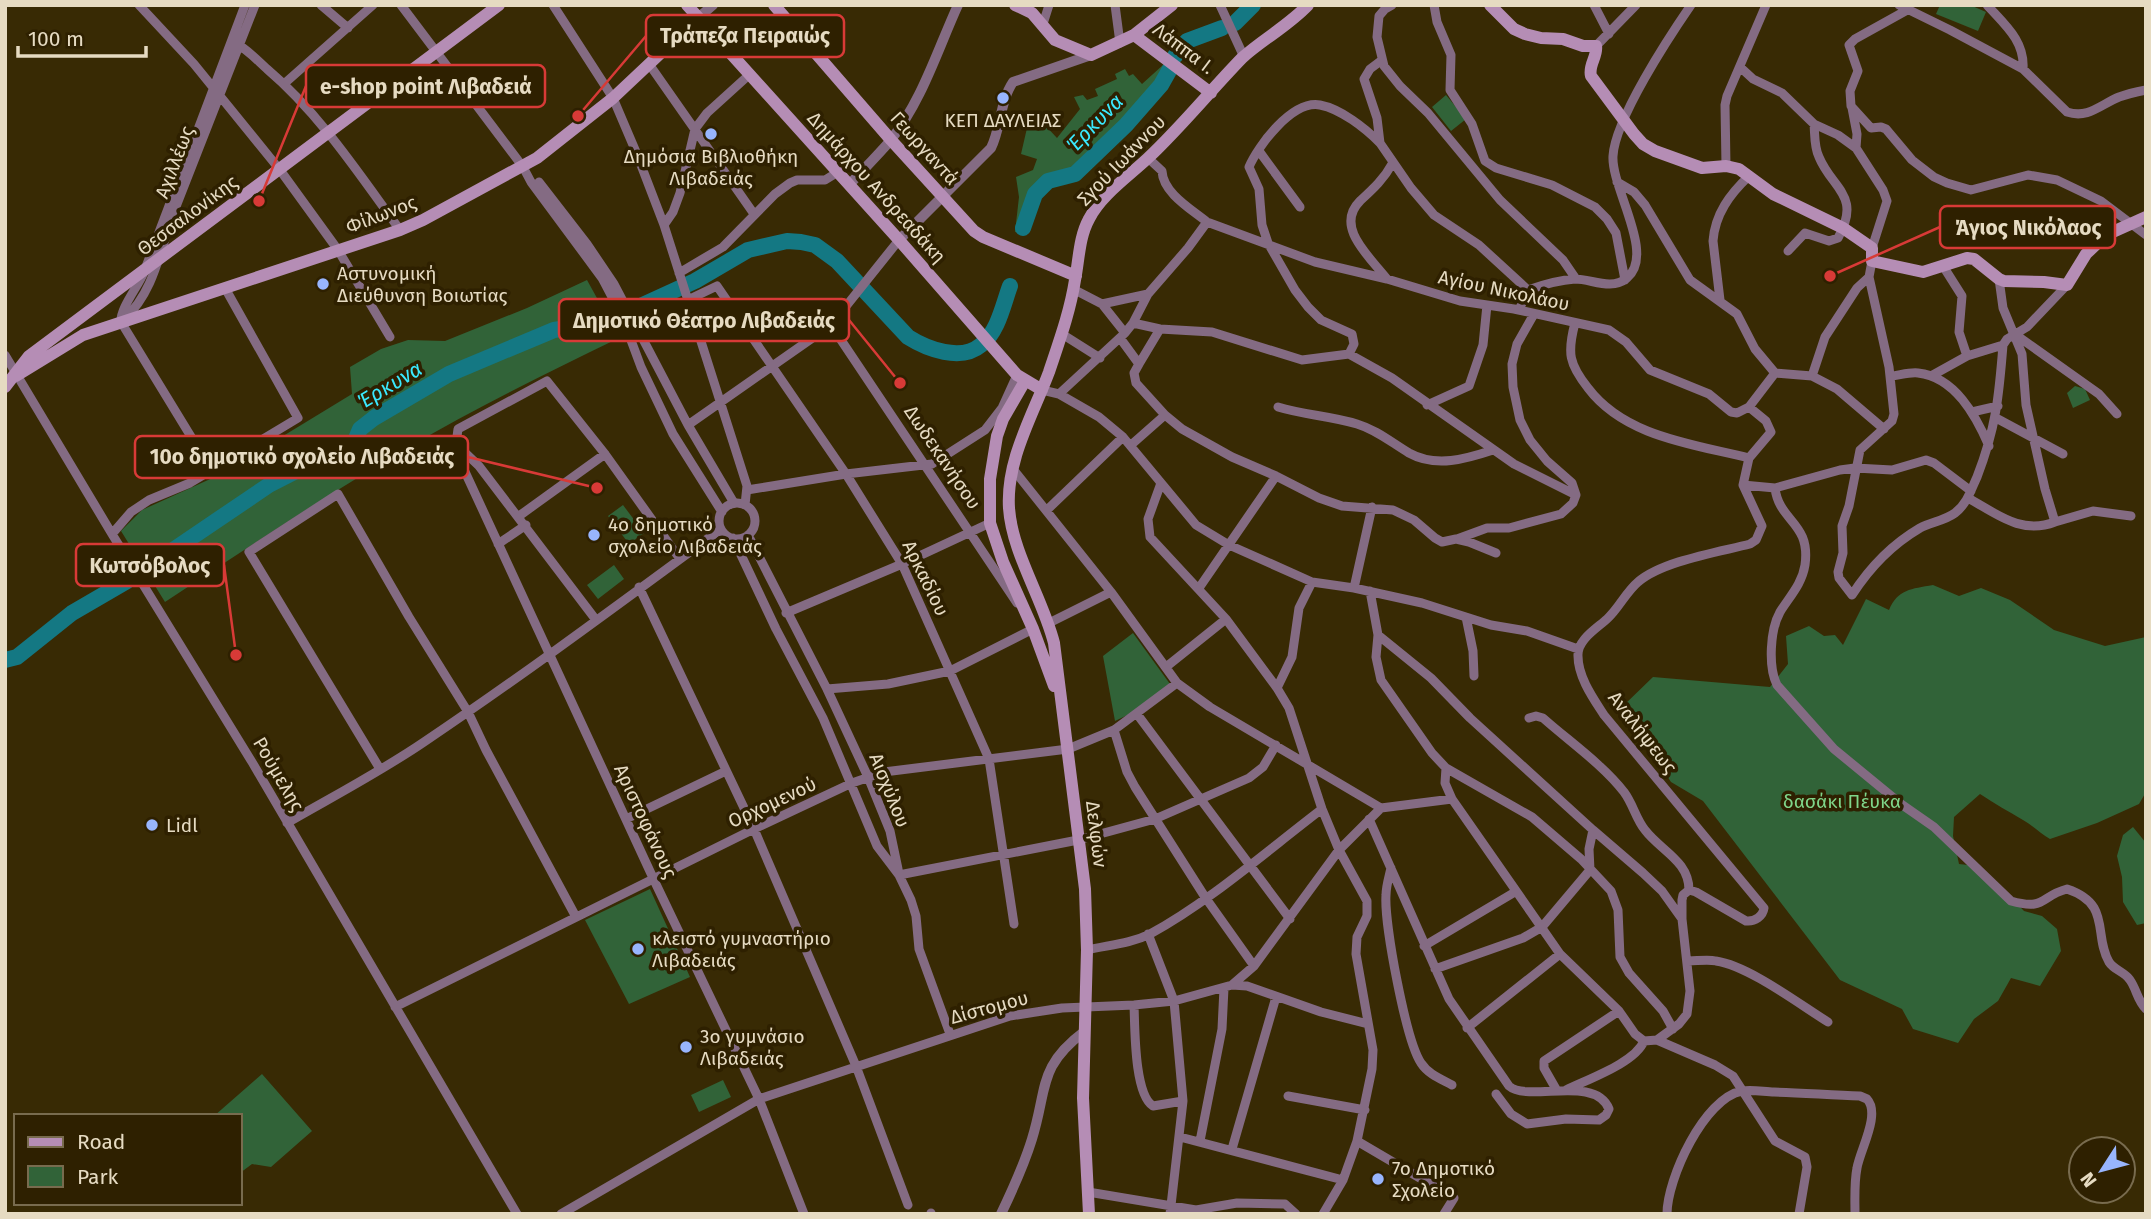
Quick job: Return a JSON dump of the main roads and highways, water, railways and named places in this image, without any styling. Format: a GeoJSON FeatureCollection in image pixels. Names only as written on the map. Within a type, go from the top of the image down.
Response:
{"type":"FeatureCollection","features":[{"type":"Feature","properties":{"kind":"main road","name":"Θεσσαλονίκης"},"geometry":{"type":"LineString","coordinates":[[5,387],[29,356],[499,5]]}},
{"type":"Feature","properties":{"kind":"main road","name":"Δημάρχου Ανδρεαδάκη"},"geometry":{"type":"LineString","coordinates":[[687,5],[900,240],[1005,361],[1021,378],[1042,390]]}},
{"type":"Feature","properties":{"kind":"main road","name":"Γεωργαντά"},"geometry":{"type":"LineString","coordinates":[[774,5],[974,231],[1075,283]]}},
{"type":"Feature","properties":{"kind":"main road"},"geometry":{"type":"LineString","coordinates":[[1015,5],[1032,13],[1055,40],[1091,55],[1134,35],[1172,5]]}},
{"type":"Feature","properties":{"kind":"main road","name":"Σγού Ιωάννου"},"geometry":{"type":"LineString","coordinates":[[1013,468],[1062,334],[1088,219],[1105,198],[1148,158],[1244,57],[1295,19],[1308,5]]}},
{"type":"Feature","properties":{"kind":"main road"},"geometry":{"type":"LineString","coordinates":[[1490,5],[1514,29],[1525,34],[1563,39],[1583,46],[1596,46],[1597,53],[1591,76],[1643,144],[1702,168],[1732,166],[1791,205],[1843,228],[1872,255],[1923,272],[1967,258],[1974,259],[1999,279],[2067,285],[2087,254],[2106,235],[2146,217]]}},
{"type":"Feature","properties":{"kind":"main road","name":"Φίλωνος"},"geometry":{"type":"LineString","coordinates":[[11,379],[74,339],[400,230],[523,167],[613,98],[698,18]]}},
{"type":"Feature","properties":{"kind":"main road","name":"Λάππα Ι."},"geometry":{"type":"LineString","coordinates":[[1134,35],[1211,93]]}},
{"type":"Feature","properties":{"kind":"main road"},"geometry":{"type":"LineString","coordinates":[[1021,378],[1003,419],[991,433],[990,523],[1060,703]]}},
{"type":"Feature","properties":{"kind":"main road","name":"Δελφών"},"geometry":{"type":"LineString","coordinates":[[1013,468],[1009,508],[1013,528],[1054,643],[1085,889],[1087,950],[1083,1098],[1089,1214]]}},
{"type":"Feature","properties":{"kind":"waterway","name":"Έρκυνα"},"geometry":{"type":"LineString","coordinates":[[1235,23],[1253,5]]}},
{"type":"Feature","properties":{"kind":"waterway","name":"Έρκυνα"},"geometry":{"type":"LineString","coordinates":[[1175,56],[1187,41],[1222,28]]}},
{"type":"Feature","properties":{"kind":"waterway","name":"Έρκυνα"},"geometry":{"type":"LineString","coordinates":[[1023,228],[1035,194],[1048,181],[1075,174],[1126,125],[1161,85],[1170,69]]}},
{"type":"Feature","properties":{"kind":"waterway","name":"Έρκυνα"},"geometry":{"type":"LineString","coordinates":[[636,308],[695,281],[748,250],[787,241],[801,242],[815,245],[837,261],[908,337],[944,352],[964,353],[981,345],[992,333],[1010,286]]}},
{"type":"Feature","properties":{"kind":"waterway","name":"Έρκυνα"},"geometry":{"type":"LineString","coordinates":[[148,567],[269,485],[355,441],[360,429],[374,418],[449,374],[554,330],[604,322]]}},
{"type":"Feature","properties":{"kind":"waterway","name":"Έρκυνα"},"geometry":{"type":"LineString","coordinates":[[5,660],[17,657],[72,613],[127,581]]}},
{"type":"Feature","properties":{"kind":"place","name":"ΚΕΠ ΔΑΥΛΕΙΑΣ"},"geometry":{"type":"Point","coordinates":[1003,98]}},
{"type":"Feature","properties":{"kind":"place","name":"Τράπεζα Πειραιώς"},"geometry":{"type":"Point","coordinates":[578,116]}},
{"type":"Feature","properties":{"kind":"place","name":"Δημόσια Βιβλιοθήκη Λιβαδειάς"},"geometry":{"type":"Point","coordinates":[711,134]}},
{"type":"Feature","properties":{"kind":"place","name":"e-shop point Λιβαδειά"},"geometry":{"type":"Point","coordinates":[259,201]}},
{"type":"Feature","properties":{"kind":"place","name":"Άγιος Νικόλαος"},"geometry":{"type":"Point","coordinates":[1830,276]}},
{"type":"Feature","properties":{"kind":"place","name":"Αστυνομική Διεύθυνση Βοιωτίας"},"geometry":{"type":"Point","coordinates":[323,284]}},
{"type":"Feature","properties":{"kind":"place","name":"Δημοτικό Θέατρο Λιβαδειάς"},"geometry":{"type":"Point","coordinates":[900,383]}},
{"type":"Feature","properties":{"kind":"place","name":"10ο δημοτικό σχολείο Λιβαδειάς"},"geometry":{"type":"Point","coordinates":[597,488]}},
{"type":"Feature","properties":{"kind":"place","name":"4ο δημοτικό σχολείο Λιβαδειάς"},"geometry":{"type":"Point","coordinates":[594,535]}},
{"type":"Feature","properties":{"kind":"place","name":"Κωτσόβολος"},"geometry":{"type":"Point","coordinates":[236,655]}},
{"type":"Feature","properties":{"kind":"place","name":"Lidl"},"geometry":{"type":"Point","coordinates":[152,825]}},
{"type":"Feature","properties":{"kind":"place","name":"κλειστό γυμναστήριο Λιβαδειάς"},"geometry":{"type":"Point","coordinates":[638,949]}},
{"type":"Feature","properties":{"kind":"place","name":"3ο γυμνάσιο Λιβαδειάς"},"geometry":{"type":"Point","coordinates":[686,1047]}},
{"type":"Feature","properties":{"kind":"place","name":"7ο Δημοτικό Σχολείο"},"geometry":{"type":"Point","coordinates":[1378,1179]}},
{"type":"Feature","properties":{"kind":"park label","name":"δασάκι Πέυκα"},"geometry":{"type":"Point","coordinates":[1842,801]}}]}
